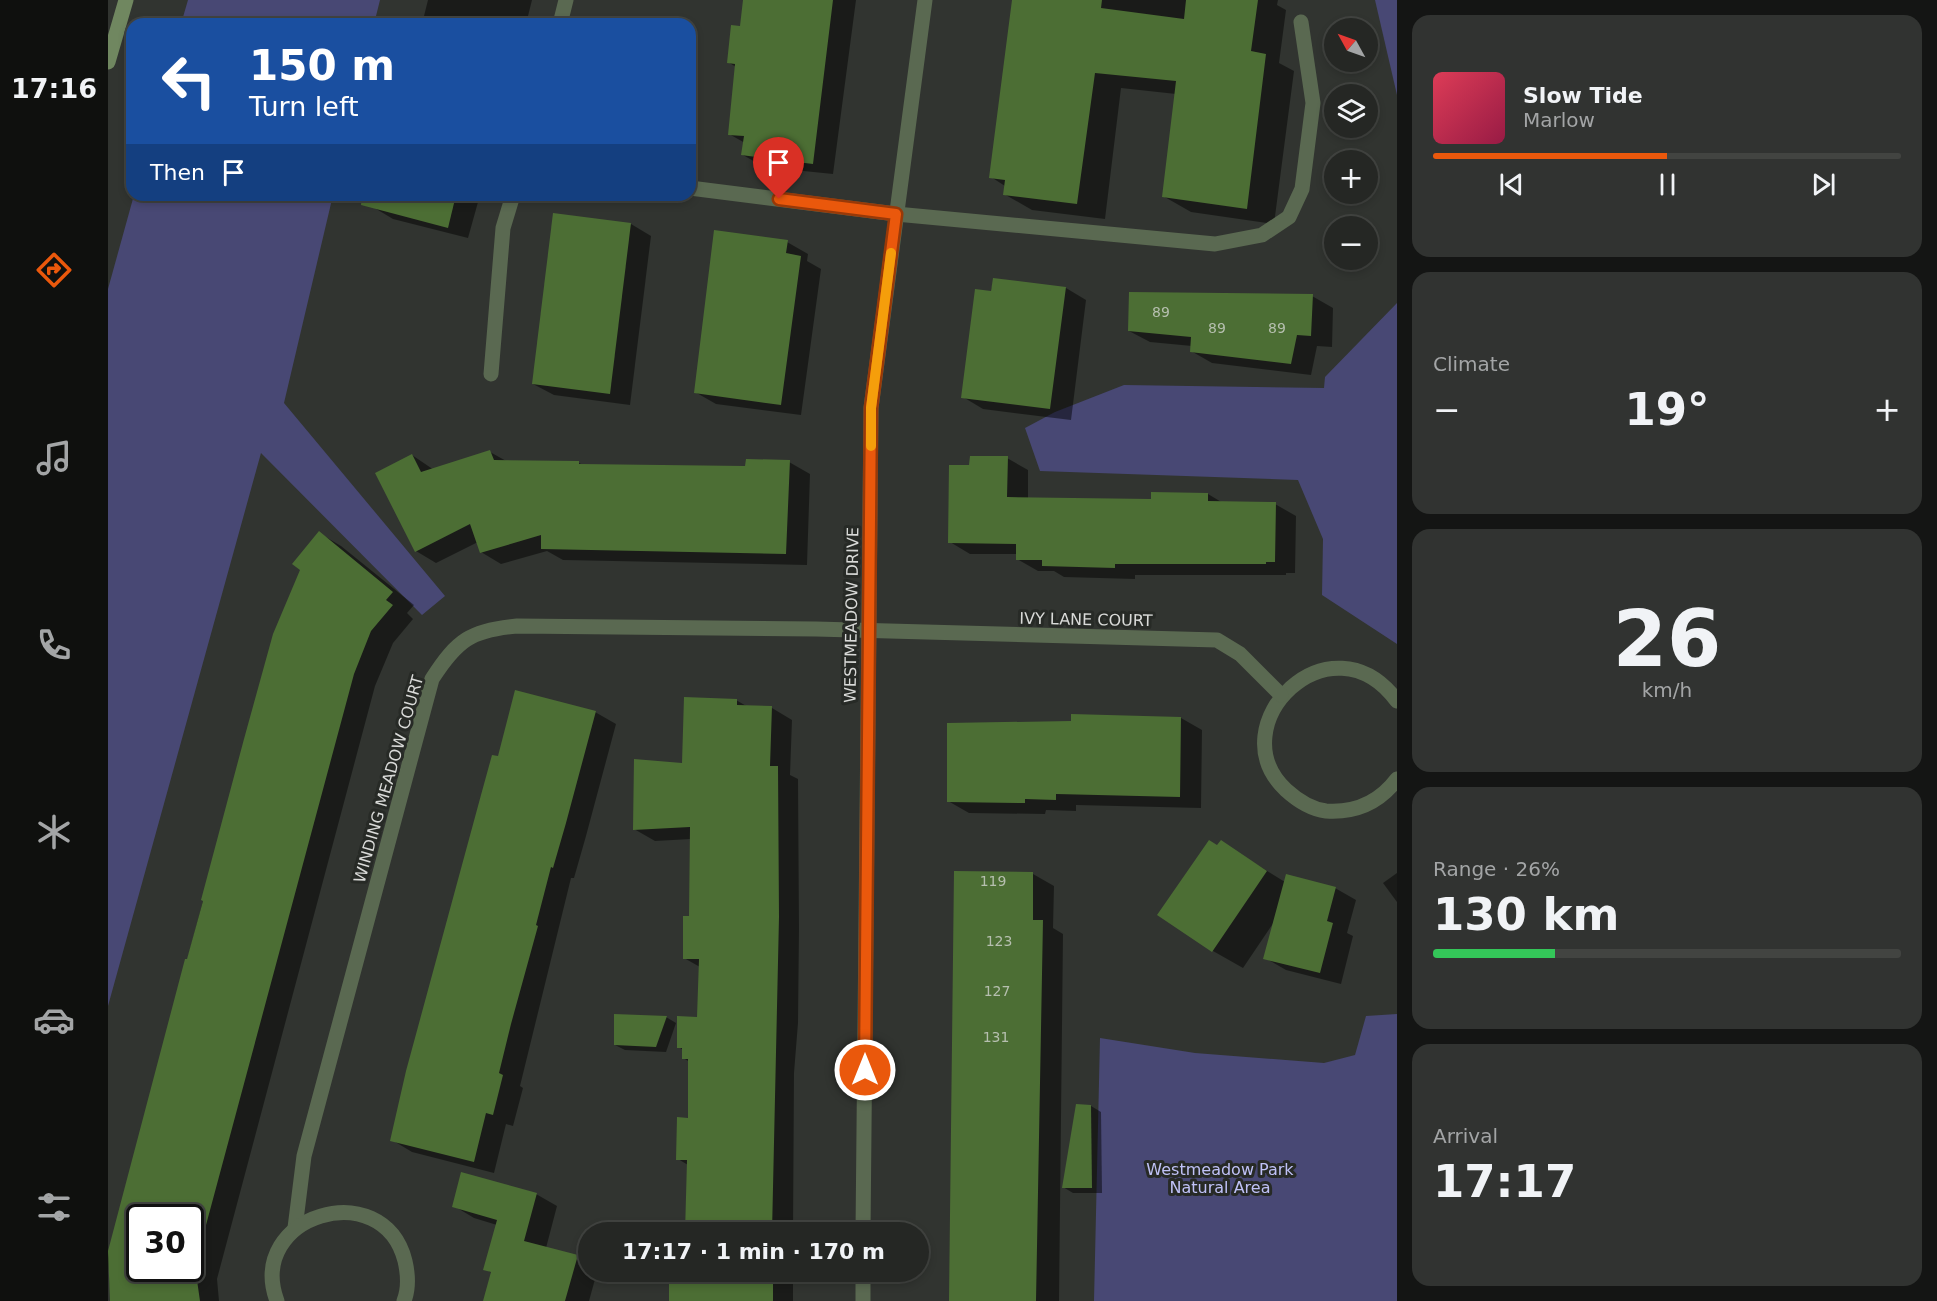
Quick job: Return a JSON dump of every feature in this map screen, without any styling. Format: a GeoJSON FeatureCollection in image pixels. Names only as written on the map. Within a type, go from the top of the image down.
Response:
{"type":"FeatureCollection","features":[{"type":"Feature","properties":{"kind":"main road"},"geometry":{"type":"LineString","coordinates":[[108,62],[126,0]]}},
{"type":"Feature","properties":{"kind":"street"},"geometry":{"type":"LineString","coordinates":[[562,18],[566,0]]}},
{"type":"Feature","properties":{"kind":"street","name":"WESTMEADOW DRIVE"},"geometry":{"type":"LineString","coordinates":[[863,1222],[871,408],[925,0]]}},
{"type":"Feature","properties":{"kind":"street"},"geometry":{"type":"LineString","coordinates":[[696,189],[896,214],[1215,244],[1262,235],[1288,217],[1302,189],[1313,103],[1301,22]]}},
{"type":"Feature","properties":{"kind":"street"},"geometry":{"type":"LineString","coordinates":[[491,374],[503,228],[511,201]]}},
{"type":"Feature","properties":{"kind":"street","name":"WINDING MEADOW COURT"},"geometry":{"type":"LineString","coordinates":[[295,1228],[307,1145],[432,680],[445,658],[464,639],[486,629],[518,626],[816,629],[869,633]]}},
{"type":"Feature","properties":{"kind":"street","name":"IVY LANE COURT"},"geometry":{"type":"LineString","coordinates":[[869,633],[1217,640],[1240,654],[1281,695]]}},
{"type":"Feature","properties":{"kind":"street"},"geometry":{"type":"LineString","coordinates":[[1397,701],[1387,688],[1367,675],[1344,668],[1320,670],[1299,679],[1281,695],[1269,716],[1265,739],[1269,763],[1276,777],[1297,800],[1319,810],[1342,812],[1365,806],[1386,794],[1397,779]]}},
{"type":"Feature","properties":{"kind":"street","name":"WINDING MEADOW COURT"},"geometry":{"type":"LineString","coordinates":[[277,1301],[274,1292],[273,1269],[280,1246],[295,1228],[313,1217],[334,1211],[355,1213],[375,1221],[392,1234],[403,1252],[408,1273],[404,1301]]}},
{"type":"Feature","properties":{"kind":"street"},"geometry":{"type":"LineString","coordinates":[[862,1301],[863,1282]]}},
{"type":"Feature","properties":{"kind":"green space"},"geometry":{"type":"Polygon","coordinates":[[[188,0],[380,0],[376,18],[183,18],[188,0]]]}},
{"type":"Feature","properties":{"kind":"green space"},"geometry":{"type":"Polygon","coordinates":[[[1375,0],[1397,0],[1397,95],[1375,0]]]}},
{"type":"Feature","properties":{"kind":"green space"},"geometry":{"type":"Polygon","coordinates":[[[132,201],[332,201],[284,403],[445,596],[422,615],[261,453],[108,1006],[108,289],[132,201]]]}},
{"type":"Feature","properties":{"kind":"green space"},"geometry":{"type":"Polygon","coordinates":[[[1397,303],[1397,644],[1322,595],[1323,539],[1298,480],[1040,471],[1025,428],[1055,412],[1124,385],[1324,388],[1325,377],[1397,303]]]}},
{"type":"Feature","properties":{"kind":"green space","name":"Westmeadow Park Natural Area"},"geometry":{"type":"Polygon","coordinates":[[[1397,1014],[1397,1301],[1094,1301],[1100,1038],[1195,1053],[1324,1063],[1355,1055],[1366,1016],[1397,1014]]]}},
{"type":"Feature","properties":{"kind":"building"},"geometry":{"type":"Polygon","coordinates":[[[743,0],[833,0],[813,164],[741,155],[744,136],[728,135],[735,64],[727,63],[731,25],[740,26],[743,0]]]}},
{"type":"Feature","properties":{"kind":"building"},"geometry":{"type":"Polygon","coordinates":[[[1012,0],[1102,0],[1101,8],[1184,19],[1186,0],[1258,0],[1251,51],[1266,54],[1247,209],[1162,197],[1176,81],[1095,73],[1077,204],[1003,195],[1005,180],[989,178],[1012,0]]]}},
{"type":"Feature","properties":{"kind":"building"},"geometry":{"type":"Polygon","coordinates":[[[361,201],[455,201],[448,228],[361,205],[361,201]]]}},
{"type":"Feature","properties":{"kind":"building"},"geometry":{"type":"Polygon","coordinates":[[[553,213],[631,223],[610,394],[532,384],[553,213]]]}},
{"type":"Feature","properties":{"kind":"building"},"geometry":{"type":"Polygon","coordinates":[[[714,230],[788,240],[786,253],[801,256],[781,405],[694,393],[714,230]]]}},
{"type":"Feature","properties":{"kind":"building"},"geometry":{"type":"Polygon","coordinates":[[[993,278],[1066,287],[1050,409],[961,398],[975,289],[991,291],[993,278]]]}},
{"type":"Feature","properties":{"kind":"building"},"geometry":{"type":"Polygon","coordinates":[[[1129,292],[1313,294],[1311,336],[1297,335],[1291,364],[1190,352],[1191,337],[1128,331],[1129,292]]]}},
{"type":"Feature","properties":{"kind":"building"},"geometry":{"type":"Polygon","coordinates":[[[490,450],[494,460],[579,461],[579,464],[745,466],[746,459],[790,460],[786,554],[541,549],[541,535],[480,553],[470,524],[415,552],[375,473],[412,454],[421,472],[490,450]]]}},
{"type":"Feature","properties":{"kind":"building"},"geometry":{"type":"Polygon","coordinates":[[[970,456],[1008,456],[1007,497],[1151,499],[1151,492],[1208,493],[1208,501],[1276,502],[1275,562],[1266,562],[1266,564],[1115,564],[1115,568],[1042,566],[1042,560],[1016,560],[1016,544],[948,543],[949,465],[969,465],[970,456]]]}},
{"type":"Feature","properties":{"kind":"building"},"geometry":{"type":"Polygon","coordinates":[[[319,531],[393,592],[386,600],[393,605],[371,631],[354,674],[204,1232],[204,1204],[126,1204],[126,1282],[197,1282],[200,1301],[110,1301],[108,1251],[273,634],[300,570],[292,564],[319,531]]]}},
{"type":"Feature","properties":{"kind":"building"},"geometry":{"type":"Polygon","coordinates":[[[515,690],[596,711],[536,925],[538,926],[499,1073],[503,1075],[493,1115],[486,1113],[474,1162],[390,1141],[406,1071],[492,755],[498,756],[515,690]]]}},
{"type":"Feature","properties":{"kind":"building"},"geometry":{"type":"Polygon","coordinates":[[[684,697],[737,699],[737,705],[772,706],[770,766],[778,766],[779,917],[772,1222],[685,1222],[687,1160],[676,1160],[677,1117],[688,1118],[688,1059],[682,1059],[682,1048],[677,1048],[677,1016],[697,1017],[699,959],[683,959],[683,916],[689,916],[690,827],[633,830],[634,759],[682,763],[684,697]]]}},
{"type":"Feature","properties":{"kind":"building"},"geometry":{"type":"Polygon","coordinates":[[[1071,714],[1181,717],[1180,797],[1056,794],[1056,800],[1025,799],[1025,803],[947,802],[947,723],[1071,721],[1071,714]]]}},
{"type":"Feature","properties":{"kind":"building"},"geometry":{"type":"Polygon","coordinates":[[[1209,840],[1217,845],[1221,840],[1267,871],[1212,952],[1157,915],[1209,840]]]}},
{"type":"Feature","properties":{"kind":"building"},"geometry":{"type":"Polygon","coordinates":[[[954,871],[1033,872],[1033,920],[1043,920],[1036,1301],[949,1301],[954,871]]]}},
{"type":"Feature","properties":{"kind":"building"},"geometry":{"type":"Polygon","coordinates":[[[1286,874],[1336,887],[1327,921],[1333,923],[1320,973],[1263,959],[1286,874]]]}},
{"type":"Feature","properties":{"kind":"building"},"geometry":{"type":"Polygon","coordinates":[[[614,1014],[667,1016],[656,1047],[614,1045],[614,1014]]]}},
{"type":"Feature","properties":{"kind":"building"},"geometry":{"type":"Polygon","coordinates":[[[1076,1104],[1091,1105],[1092,1188],[1062,1188],[1076,1104]]]}},
{"type":"Feature","properties":{"kind":"building"},"geometry":{"type":"Polygon","coordinates":[[[461,1172],[537,1193],[524,1241],[578,1255],[565,1301],[483,1301],[491,1272],[483,1270],[497,1220],[452,1207],[461,1172]]]}},
{"type":"Feature","properties":{"kind":"building"},"geometry":{"type":"Polygon","coordinates":[[[669,1282],[773,1282],[773,1301],[669,1301],[669,1282]]]}},
{"type":"Feature","properties":{"kind":"slow traffic"},"geometry":{"type":"LineString","coordinates":[[871,446],[871,408],[891,253]]}},
{"type":"Feature","properties":{"kind":"route"},"geometry":{"type":"LineString","coordinates":[[779,199],[896,214],[871,408],[865,1070]]}}]}
